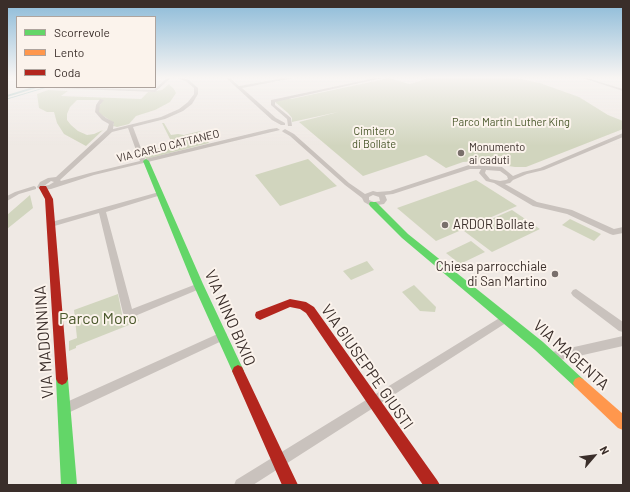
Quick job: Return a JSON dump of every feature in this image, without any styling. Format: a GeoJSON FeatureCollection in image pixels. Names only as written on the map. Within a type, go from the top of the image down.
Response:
{"type":"FeatureCollection","features":[{"type":"Feature","properties":{"kind":"street"},"geometry":{"type":"LineString","coordinates":[[102,100],[98,105],[97,112],[104,119],[112,123],[110,132]]}},
{"type":"Feature","properties":{"kind":"street"},"geometry":{"type":"LineString","coordinates":[[48,197],[56,183],[67,171],[110,132],[169,116],[193,100]]}},
{"type":"Feature","properties":{"kind":"street"},"geometry":{"type":"LineString","coordinates":[[253,100],[282,128],[349,186],[366,196],[379,200]]}},
{"type":"Feature","properties":{"kind":"street"},"geometry":{"type":"LineString","coordinates":[[278,100],[273,101],[273,104],[290,120],[282,128]]}},
{"type":"Feature","properties":{"kind":"street"},"geometry":{"type":"LineString","coordinates":[[130,127],[145,162]]}},
{"type":"Feature","properties":{"kind":"street","name":"VIA CARLO CATTANEO"},"geometry":{"type":"LineString","coordinates":[[41,186],[282,128]]}},
{"type":"Feature","properties":{"kind":"street"},"geometry":{"type":"LineString","coordinates":[[496,182],[504,183],[525,173],[542,168],[623,136]]}},
{"type":"Feature","properties":{"kind":"street","name":"VIA NINO BIXIO"},"geometry":{"type":"LineString","coordinates":[[145,162],[290,485]]}},
{"type":"Feature","properties":{"kind":"street"},"geometry":{"type":"LineString","coordinates":[[366,196],[366,201],[379,200],[391,193],[469,167],[493,168],[525,173]]}},
{"type":"Feature","properties":{"kind":"street"},"geometry":{"type":"LineString","coordinates":[[483,176],[482,173],[484,169],[493,168]]}},
{"type":"Feature","properties":{"kind":"street"},"geometry":{"type":"LineString","coordinates":[[502,169],[510,175],[518,195]]}},
{"type":"Feature","properties":{"kind":"street"},"geometry":{"type":"LineString","coordinates":[[7,199],[17,193],[41,186],[67,171]]}},
{"type":"Feature","properties":{"kind":"street"},"geometry":{"type":"LineString","coordinates":[[455,171],[472,171],[496,182],[535,204],[569,212],[609,230],[618,232],[623,230]]}},
{"type":"Feature","properties":{"kind":"street","name":"VIA MADONNINA"},"geometry":{"type":"LineString","coordinates":[[41,186],[48,197],[51,225],[69,485]]}},
{"type":"Feature","properties":{"kind":"street"},"geometry":{"type":"LineString","coordinates":[[51,225],[160,194]]}},
{"type":"Feature","properties":{"kind":"street","name":"VIA MAGENTA"},"geometry":{"type":"LineString","coordinates":[[379,200],[383,215],[390,222],[552,357],[623,422]]}},
{"type":"Feature","properties":{"kind":"street"},"geometry":{"type":"LineString","coordinates":[[102,210],[128,313],[132,313],[200,286]]}},
{"type":"Feature","properties":{"kind":"street"},"geometry":{"type":"LineString","coordinates":[[576,293],[623,328]]}},
{"type":"Feature","properties":{"kind":"street","name":"VIA GIUSEPPE GIUSTI"},"geometry":{"type":"LineString","coordinates":[[260,315],[290,303],[308,308],[432,485]]}},
{"type":"Feature","properties":{"kind":"street"},"geometry":{"type":"LineString","coordinates":[[241,485],[502,315]]}},
{"type":"Feature","properties":{"kind":"street"},"geometry":{"type":"LineString","coordinates":[[64,409],[222,336]]}},
{"type":"Feature","properties":{"kind":"street"},"geometry":{"type":"LineString","coordinates":[[552,357],[623,341]]}},
{"type":"Feature","properties":{"kind":"green space"},"geometry":{"type":"Polygon","coordinates":[[[38,100],[171,100],[155,110],[136,116],[129,124],[117,127],[113,126],[114,123],[99,113],[99,107],[103,100],[77,100],[70,107],[67,114],[67,120],[71,125],[78,131],[87,135],[103,130],[86,146],[64,134],[57,123],[54,112],[47,112],[39,108],[38,100]]]}},
{"type":"Feature","properties":{"kind":"green space","name":"Parco Martin Luther King"},"geometry":{"type":"Polygon","coordinates":[[[584,100],[608,115],[623,121],[623,129],[526,167],[515,167],[476,161],[463,162],[446,168],[426,155],[363,176],[299,122],[338,112],[292,122],[292,118],[275,102],[584,100]]]}},
{"type":"Feature","properties":{"kind":"green space"},"geometry":{"type":"Polygon","coordinates":[[[162,123],[164,123],[171,135],[184,135],[200,131],[209,143],[146,159],[142,150],[146,151],[173,145],[162,123]]]}},
{"type":"Feature","properties":{"kind":"green space"},"geometry":{"type":"Polygon","coordinates":[[[308,159],[337,186],[280,206],[255,175],[308,159]]]}},
{"type":"Feature","properties":{"kind":"green space","name":"ARDOR Bollate"},"geometry":{"type":"Polygon","coordinates":[[[476,180],[517,206],[436,241],[397,208],[476,180]]]}},
{"type":"Feature","properties":{"kind":"green space"},"geometry":{"type":"Polygon","coordinates":[[[30,195],[33,208],[7,229],[7,215],[30,195]]]}},
{"type":"Feature","properties":{"kind":"green space","name":"ARDOR Bollate"},"geometry":{"type":"Polygon","coordinates":[[[512,210],[540,229],[492,252],[464,231],[512,210]]]}},
{"type":"Feature","properties":{"kind":"green space"},"geometry":{"type":"Polygon","coordinates":[[[570,219],[601,234],[594,241],[562,225],[570,219]]]}},
{"type":"Feature","properties":{"kind":"green space"},"geometry":{"type":"Polygon","coordinates":[[[471,241],[485,252],[460,264],[446,253],[471,241]]]}},
{"type":"Feature","properties":{"kind":"green space"},"geometry":{"type":"Polygon","coordinates":[[[367,261],[374,270],[351,280],[343,271],[367,261]]]}},
{"type":"Feature","properties":{"kind":"green space"},"geometry":{"type":"Polygon","coordinates":[[[414,285],[436,307],[435,312],[420,311],[402,292],[414,285]]]}},
{"type":"Feature","properties":{"kind":"green space","name":"Parco Moro"},"geometry":{"type":"Polygon","coordinates":[[[118,294],[123,319],[128,319],[137,315],[139,321],[76,346],[76,348],[69,351],[69,341],[77,338],[74,310],[118,294]]]}},
{"type":"Feature","properties":{"kind":"traffic: fast"},"geometry":{"type":"LineString","coordinates":[[146,161],[198,284],[238,371]]}},
{"type":"Feature","properties":{"kind":"traffic: fast"},"geometry":{"type":"LineString","coordinates":[[373,204],[405,236],[539,346],[579,383]]}},
{"type":"Feature","properties":{"kind":"traffic: fast"},"geometry":{"type":"LineString","coordinates":[[62,379],[69,485]]}},
{"type":"Feature","properties":{"kind":"traffic: slow"},"geometry":{"type":"LineString","coordinates":[[579,383],[623,423]]}},
{"type":"Feature","properties":{"kind":"traffic: jam"},"geometry":{"type":"LineString","coordinates":[[43,188],[49,199],[62,379]]}},
{"type":"Feature","properties":{"kind":"traffic: jam"},"geometry":{"type":"LineString","coordinates":[[260,315],[290,303],[302,305],[310,310],[432,485]]}},
{"type":"Feature","properties":{"kind":"traffic: jam"},"geometry":{"type":"LineString","coordinates":[[238,371],[290,485]]}},
{"type":"Feature","properties":{"kind":"place","name":"Monumento ai caduti"},"geometry":{"type":"Point","coordinates":[461,153]}},
{"type":"Feature","properties":{"kind":"place","name":"ARDOR Bollate"},"geometry":{"type":"Point","coordinates":[445,225]}},
{"type":"Feature","properties":{"kind":"place","name":"Chiesa parrocchiale di San Martino"},"geometry":{"type":"Point","coordinates":[555,274]}},
{"type":"Feature","properties":{"kind":"park label","name":"Cimitero di Bollate"},"geometry":{"type":"Point","coordinates":[374,137]}}]}
